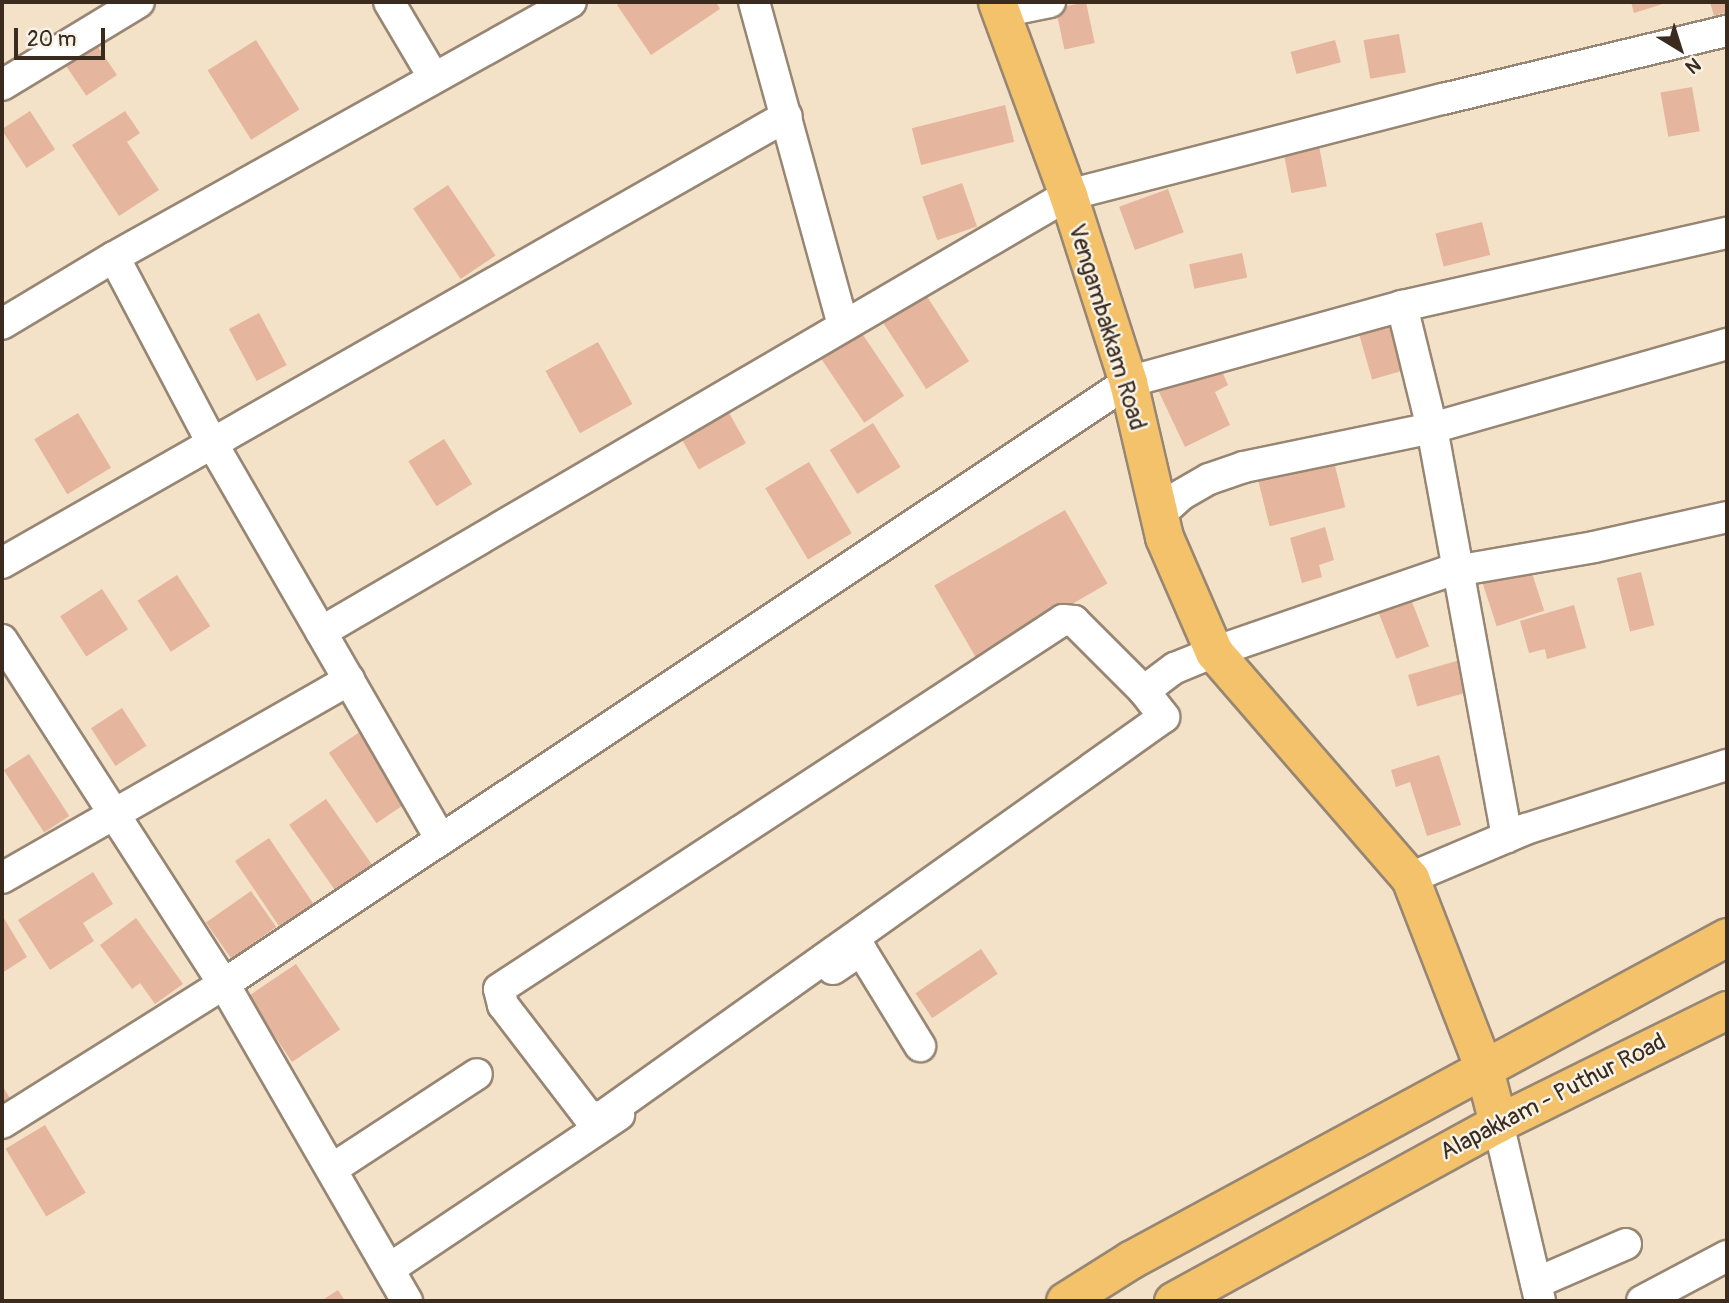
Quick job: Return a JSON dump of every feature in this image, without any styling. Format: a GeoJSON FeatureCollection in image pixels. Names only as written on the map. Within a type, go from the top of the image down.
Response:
{"type":"FeatureCollection","features":[{"type":"Feature","properties":{"kind":"main road","name":"Vengambakkam Road"},"geometry":{"type":"LineString","coordinates":[[999,7],[1068,195],[1128,382],[1164,537],[1214,652],[1410,878],[1484,1069],[1497,1123]]}},
{"type":"Feature","properties":{"kind":"main road"},"geometry":{"type":"LineString","coordinates":[[1065,1301],[1130,1260],[1727,937]]}},
{"type":"Feature","properties":{"kind":"main road","name":"Alapakkam - Puthur Road"},"geometry":{"type":"LineString","coordinates":[[1173,1301],[1210,1291],[1380,1186],[1497,1123],[1727,1010]]}},
{"type":"Feature","properties":{"kind":"street"},"geometry":{"type":"LineString","coordinates":[[2,85],[139,2]]}},
{"type":"Feature","properties":{"kind":"street"},"geometry":{"type":"LineString","coordinates":[[389,2],[434,78]]}},
{"type":"Feature","properties":{"kind":"street"},"geometry":{"type":"LineString","coordinates":[[2,324],[114,257],[571,2]]}},
{"type":"Feature","properties":{"kind":"street"},"geometry":{"type":"LineString","coordinates":[[754,2],[843,325]]}},
{"type":"Feature","properties":{"kind":"street"},"geometry":{"type":"LineString","coordinates":[[999,7],[1050,2]]}},
{"type":"Feature","properties":{"kind":"street"},"geometry":{"type":"LineString","coordinates":[[321,632],[1068,195],[1429,102],[1727,31]]}},
{"type":"Feature","properties":{"kind":"street"},"geometry":{"type":"LineString","coordinates":[[2,563],[787,116]]}},
{"type":"Feature","properties":{"kind":"street"},"geometry":{"type":"LineString","coordinates":[[2,1123],[225,984],[1128,382],[1402,306],[1727,233]]}},
{"type":"Feature","properties":{"kind":"street"},"geometry":{"type":"LineString","coordinates":[[114,257],[212,443],[441,839]]}},
{"type":"Feature","properties":{"kind":"street"},"geometry":{"type":"LineString","coordinates":[[1402,306],[1432,428],[1456,573],[1507,837]]}},
{"type":"Feature","properties":{"kind":"street"},"geometry":{"type":"LineString","coordinates":[[1159,515],[1181,495],[1209,479],[1244,467],[1432,428],[1727,344]]}},
{"type":"Feature","properties":{"kind":"street"},"geometry":{"type":"LineString","coordinates":[[1144,691],[1175,668],[1214,652],[1444,573],[1594,547],[1727,517]]}},
{"type":"Feature","properties":{"kind":"street"},"geometry":{"type":"LineString","coordinates":[[1063,620],[1074,621],[1144,691],[1164,717],[603,1116],[589,1117],[503,1005],[499,989],[1063,620]]}},
{"type":"Feature","properties":{"kind":"street"},"geometry":{"type":"LineString","coordinates":[[2,640],[225,984],[407,1301]]}},
{"type":"Feature","properties":{"kind":"street"},"geometry":{"type":"LineString","coordinates":[[2,878],[349,680]]}},
{"type":"Feature","properties":{"kind":"street"},"geometry":{"type":"LineString","coordinates":[[1410,878],[1507,837],[1727,765]]}},
{"type":"Feature","properties":{"kind":"street"},"geometry":{"type":"LineString","coordinates":[[389,1269],[861,950],[920,1046]]}},
{"type":"Feature","properties":{"kind":"street"},"geometry":{"type":"LineString","coordinates":[[332,1169],[477,1074]]}},
{"type":"Feature","properties":{"kind":"street"},"geometry":{"type":"LineString","coordinates":[[1497,1123],[1538,1292],[1626,1244]]}},
{"type":"Feature","properties":{"kind":"street"},"geometry":{"type":"LineString","coordinates":[[1642,1301],[1723,1266]]}},
{"type":"Feature","properties":{"kind":"building"},"geometry":{"type":"Polygon","coordinates":[[[622,2],[716,2],[720,9],[651,55],[617,5],[622,2]]]}},
{"type":"Feature","properties":{"kind":"building"},"geometry":{"type":"Polygon","coordinates":[[[1086,2],[1095,43],[1064,50],[1056,8],[1086,2]]]}},
{"type":"Feature","properties":{"kind":"building"},"geometry":{"type":"Polygon","coordinates":[[[1631,2],[1669,2],[1634,13],[1631,2]]]}},
{"type":"Feature","properties":{"kind":"building"},"geometry":{"type":"Polygon","coordinates":[[[1710,2],[1727,2],[1727,12],[1714,16],[1710,2]]]}},
{"type":"Feature","properties":{"kind":"building"},"geometry":{"type":"Polygon","coordinates":[[[1399,34],[1406,72],[1370,79],[1364,40],[1399,34]]]}},
{"type":"Feature","properties":{"kind":"building"},"geometry":{"type":"Polygon","coordinates":[[[256,40],[299,110],[251,140],[208,70],[256,40]]]}},
{"type":"Feature","properties":{"kind":"building"},"geometry":{"type":"Polygon","coordinates":[[[1335,40],[1341,62],[1297,74],[1291,52],[1335,40]]]}},
{"type":"Feature","properties":{"kind":"building"},"geometry":{"type":"Polygon","coordinates":[[[94,41],[117,75],[86,96],[63,62],[94,41]]]}},
{"type":"Feature","properties":{"kind":"building"},"geometry":{"type":"Polygon","coordinates":[[[1692,87],[1700,131],[1668,137],[1660,93],[1692,87]]]}},
{"type":"Feature","properties":{"kind":"building"},"geometry":{"type":"Polygon","coordinates":[[[1005,105],[1014,142],[921,165],[912,128],[1005,105]]]}},
{"type":"Feature","properties":{"kind":"building"},"geometry":{"type":"Polygon","coordinates":[[[30,111],[55,150],[27,168],[2,129],[30,111]]]}},
{"type":"Feature","properties":{"kind":"building"},"geometry":{"type":"Polygon","coordinates":[[[125,111],[140,133],[127,142],[159,190],[119,216],[72,145],[125,111]]]}},
{"type":"Feature","properties":{"kind":"building"},"geometry":{"type":"Polygon","coordinates":[[[1319,146],[1327,186],[1291,193],[1284,153],[1319,146]]]}},
{"type":"Feature","properties":{"kind":"building"},"geometry":{"type":"Polygon","coordinates":[[[962,183],[977,226],[937,240],[922,197],[962,183]]]}},
{"type":"Feature","properties":{"kind":"building"},"geometry":{"type":"Polygon","coordinates":[[[448,185],[496,255],[461,279],[413,208],[448,185]]]}},
{"type":"Feature","properties":{"kind":"building"},"geometry":{"type":"Polygon","coordinates":[[[1168,189],[1184,232],[1135,250],[1119,207],[1168,189]]]}},
{"type":"Feature","properties":{"kind":"building"},"geometry":{"type":"Polygon","coordinates":[[[1482,222],[1490,255],[1444,267],[1435,234],[1482,222]]]}},
{"type":"Feature","properties":{"kind":"building"},"geometry":{"type":"Polygon","coordinates":[[[1242,253],[1247,277],[1194,289],[1189,264],[1242,253]]]}},
{"type":"Feature","properties":{"kind":"building"},"geometry":{"type":"Polygon","coordinates":[[[926,295],[969,361],[926,389],[883,323],[926,295]]]}},
{"type":"Feature","properties":{"kind":"building"},"geometry":{"type":"Polygon","coordinates":[[[259,313],[287,365],[257,381],[229,329],[259,313]]]}},
{"type":"Feature","properties":{"kind":"building"},"geometry":{"type":"Polygon","coordinates":[[[1395,325],[1408,369],[1372,379],[1359,335],[1395,325]]]}},
{"type":"Feature","properties":{"kind":"building"},"geometry":{"type":"Polygon","coordinates":[[[861,332],[904,396],[864,423],[821,359],[861,332]]]}},
{"type":"Feature","properties":{"kind":"building"},"geometry":{"type":"Polygon","coordinates":[[[598,342],[632,404],[580,433],[546,371],[598,342]]]}},
{"type":"Feature","properties":{"kind":"building"},"geometry":{"type":"Polygon","coordinates":[[[1218,362],[1228,385],[1215,392],[1230,425],[1185,447],[1158,390],[1218,362]]]}},
{"type":"Feature","properties":{"kind":"building"},"geometry":{"type":"Polygon","coordinates":[[[728,411],[746,443],[699,470],[681,437],[728,411]]]}},
{"type":"Feature","properties":{"kind":"building"},"geometry":{"type":"Polygon","coordinates":[[[78,413],[111,468],[67,494],[34,439],[78,413]]]}},
{"type":"Feature","properties":{"kind":"building"},"geometry":{"type":"Polygon","coordinates":[[[873,423],[901,467],[857,494],[830,450],[873,423]]]}},
{"type":"Feature","properties":{"kind":"building"},"geometry":{"type":"Polygon","coordinates":[[[444,439],[472,484],[436,506],[408,461],[444,439]]]}},
{"type":"Feature","properties":{"kind":"building"},"geometry":{"type":"Polygon","coordinates":[[[1332,454],[1345,507],[1270,526],[1256,473],[1332,454]]]}},
{"type":"Feature","properties":{"kind":"building"},"geometry":{"type":"Polygon","coordinates":[[[809,462],[852,533],[808,559],[765,488],[809,462]]]}},
{"type":"Feature","properties":{"kind":"building"},"geometry":{"type":"Polygon","coordinates":[[[1065,510],[1108,584],[977,659],[934,586],[1065,510]]]}},
{"type":"Feature","properties":{"kind":"building"},"geometry":{"type":"Polygon","coordinates":[[[1325,527],[1334,560],[1319,565],[1322,577],[1302,583],[1290,538],[1325,527]]]}},
{"type":"Feature","properties":{"kind":"building"},"geometry":{"type":"Polygon","coordinates":[[[1530,567],[1544,611],[1497,626],[1482,582],[1530,567]]]}},
{"type":"Feature","properties":{"kind":"building"},"geometry":{"type":"Polygon","coordinates":[[[1641,572],[1654,625],[1630,631],[1617,578],[1641,572]]]}},
{"type":"Feature","properties":{"kind":"building"},"geometry":{"type":"Polygon","coordinates":[[[177,575],[210,626],[171,652],[138,601],[177,575]]]}},
{"type":"Feature","properties":{"kind":"building"},"geometry":{"type":"Polygon","coordinates":[[[102,589],[128,629],[86,656],[60,616],[102,589]]]}},
{"type":"Feature","properties":{"kind":"building"},"geometry":{"type":"Polygon","coordinates":[[[1409,594],[1429,646],[1396,659],[1376,607],[1409,594]]]}},
{"type":"Feature","properties":{"kind":"building"},"geometry":{"type":"Polygon","coordinates":[[[1574,605],[1586,648],[1547,659],[1545,649],[1529,653],[1520,621],[1574,605]]]}},
{"type":"Feature","properties":{"kind":"building"},"geometry":{"type":"Polygon","coordinates":[[[1460,660],[1469,692],[1417,707],[1408,675],[1460,660]]]}},
{"type":"Feature","properties":{"kind":"building"},"geometry":{"type":"Polygon","coordinates":[[[122,708],[147,746],[115,766],[91,728],[122,708]]]}},
{"type":"Feature","properties":{"kind":"building"},"geometry":{"type":"Polygon","coordinates":[[[367,727],[415,797],[376,823],[329,753],[367,727]]]}},
{"type":"Feature","properties":{"kind":"building"},"geometry":{"type":"Polygon","coordinates":[[[29,754],[69,816],[44,832],[4,770],[29,754]]]}},
{"type":"Feature","properties":{"kind":"building"},"geometry":{"type":"Polygon","coordinates":[[[1439,755],[1461,825],[1427,836],[1410,782],[1396,787],[1391,770],[1439,755]]]}},
{"type":"Feature","properties":{"kind":"building"},"geometry":{"type":"Polygon","coordinates":[[[326,799],[372,865],[335,890],[289,825],[326,799]]]}},
{"type":"Feature","properties":{"kind":"building"},"geometry":{"type":"Polygon","coordinates":[[[269,838],[314,904],[280,927],[235,861],[269,838]]]}},
{"type":"Feature","properties":{"kind":"building"},"geometry":{"type":"Polygon","coordinates":[[[93,872],[113,904],[83,923],[94,941],[50,970],[18,920],[93,872]]]}},
{"type":"Feature","properties":{"kind":"building"},"geometry":{"type":"Polygon","coordinates":[[[251,891],[276,927],[231,959],[206,923],[251,891]]]}},
{"type":"Feature","properties":{"kind":"building"},"geometry":{"type":"Polygon","coordinates":[[[2,915],[27,957],[2,973],[2,915]]]}},
{"type":"Feature","properties":{"kind":"building"},"geometry":{"type":"Polygon","coordinates":[[[136,918],[183,984],[155,1004],[140,983],[132,989],[100,945],[136,918]]]}},
{"type":"Feature","properties":{"kind":"building"},"geometry":{"type":"Polygon","coordinates":[[[981,949],[998,974],[932,1018],[916,993],[981,949]]]}},
{"type":"Feature","properties":{"kind":"building"},"geometry":{"type":"Polygon","coordinates":[[[296,964],[340,1029],[292,1062],[248,996],[296,964]]]}},
{"type":"Feature","properties":{"kind":"building"},"geometry":{"type":"Polygon","coordinates":[[[2,1085],[12,1102],[2,1108],[2,1085]]]}},
{"type":"Feature","properties":{"kind":"building"},"geometry":{"type":"Polygon","coordinates":[[[45,1125],[86,1193],[46,1216],[6,1149],[45,1125]]]}},
{"type":"Feature","properties":{"kind":"building"},"geometry":{"type":"Polygon","coordinates":[[[338,1290],[345,1301],[321,1301],[338,1290]]]}}]}
